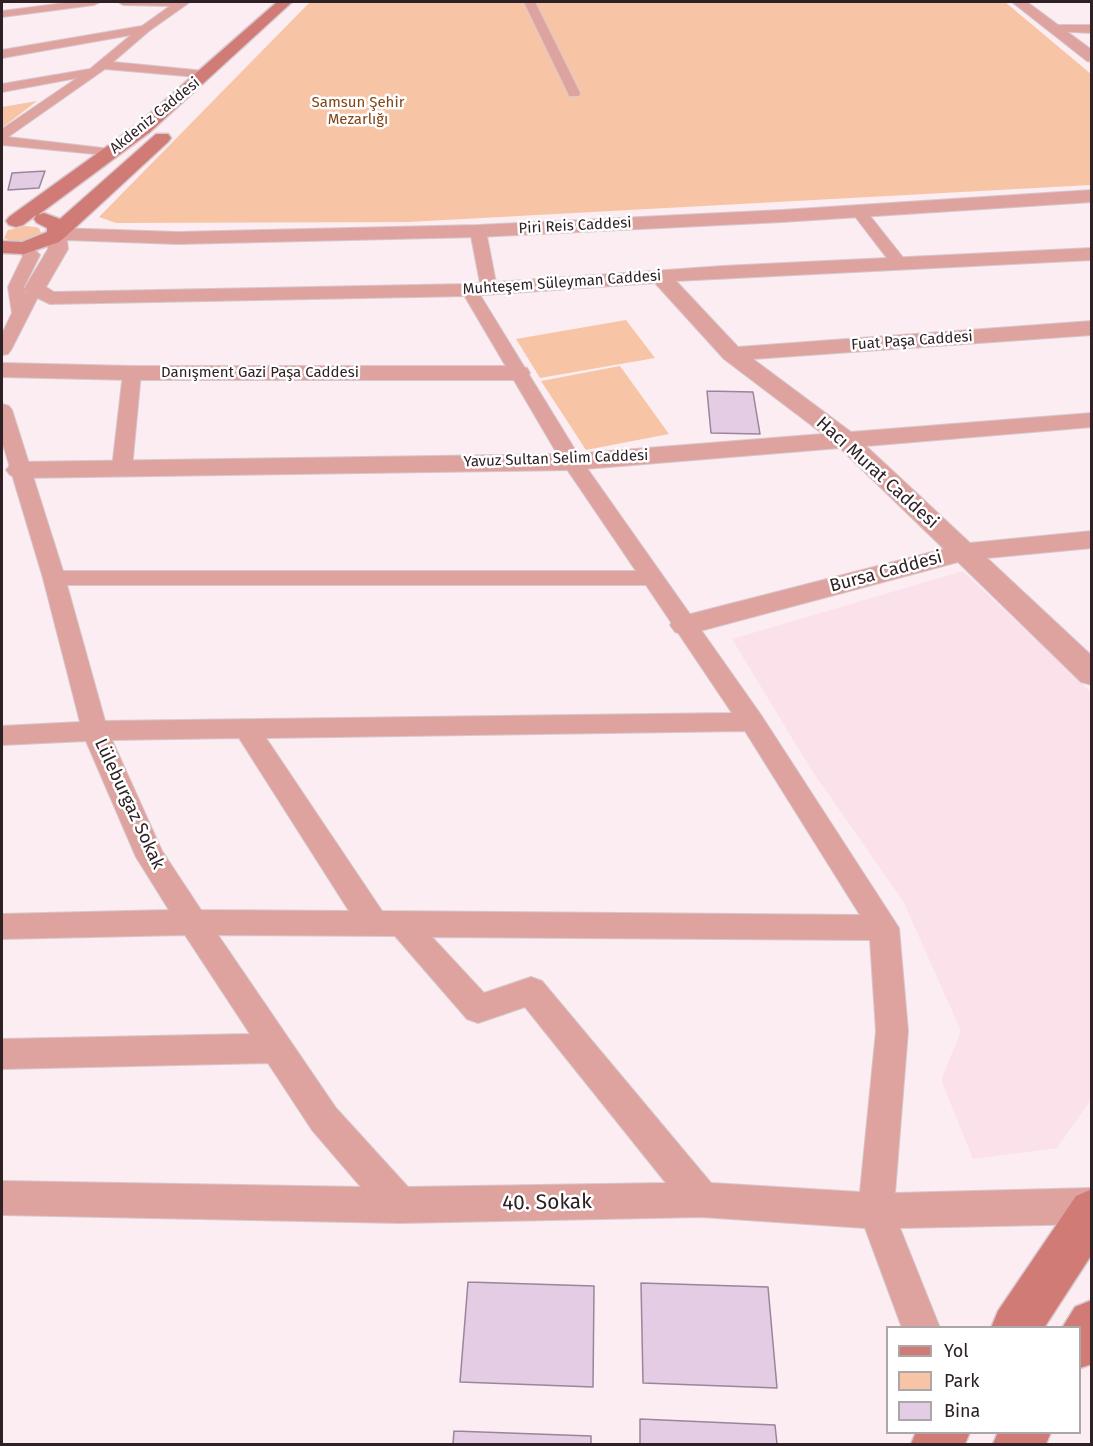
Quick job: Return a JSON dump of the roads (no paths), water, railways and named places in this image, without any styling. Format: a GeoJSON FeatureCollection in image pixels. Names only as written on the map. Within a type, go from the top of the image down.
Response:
{"type":"FeatureCollection","features":[{"type":"Feature","properties":{"kind":"main road","name":"Akdeniz Caddesi"},"geometry":{"type":"LineString","coordinates":[[9,223],[111,153],[205,75],[285,2]]}},
{"type":"Feature","properties":{"kind":"main road","name":"Akdeniz Caddesi"},"geometry":{"type":"LineString","coordinates":[[205,97],[300,2]]}},
{"type":"Feature","properties":{"kind":"main road","name":"Akdeniz Caddesi"},"geometry":{"type":"LineString","coordinates":[[24,248],[44,243],[58,232],[172,128]]}},
{"type":"Feature","properties":{"kind":"main road"},"geometry":{"type":"LineString","coordinates":[[9,223],[45,219],[57,225],[58,232]]}},
{"type":"Feature","properties":{"kind":"main road"},"geometry":{"type":"LineString","coordinates":[[2,247],[24,248]]}},
{"type":"Feature","properties":{"kind":"main road"},"geometry":{"type":"LineString","coordinates":[[2,257],[24,248]]}},
{"type":"Feature","properties":{"kind":"main road"},"geometry":{"type":"LineString","coordinates":[[1016,1326],[1092,1212]]}},
{"type":"Feature","properties":{"kind":"main road"},"geometry":{"type":"LineString","coordinates":[[1081,1342],[1092,1324]]}},
{"type":"Feature","properties":{"kind":"street"},"geometry":{"type":"LineString","coordinates":[[3,2],[2,14],[94,2]]}},
{"type":"Feature","properties":{"kind":"street"},"geometry":{"type":"LineString","coordinates":[[123,2],[182,2]]}},
{"type":"Feature","properties":{"kind":"street"},"geometry":{"type":"LineString","coordinates":[[4,141],[182,2]]}},
{"type":"Feature","properties":{"kind":"street"},"geometry":{"type":"LineString","coordinates":[[529,2],[574,93]]}},
{"type":"Feature","properties":{"kind":"street"},"geometry":{"type":"LineString","coordinates":[[1019,2],[1092,58]]}},
{"type":"Feature","properties":{"kind":"street"},"geometry":{"type":"LineString","coordinates":[[2,54],[145,29]]}},
{"type":"Feature","properties":{"kind":"street"},"geometry":{"type":"LineString","coordinates":[[1055,29],[1092,29]]}},
{"type":"Feature","properties":{"kind":"street"},"geometry":{"type":"LineString","coordinates":[[2,88],[99,68],[205,75]]}},
{"type":"Feature","properties":{"kind":"street"},"geometry":{"type":"LineString","coordinates":[[4,141],[111,153]]}},
{"type":"Feature","properties":{"kind":"street","name":"Piri Reis Caddesi"},"geometry":{"type":"LineString","coordinates":[[58,232],[178,238],[478,231],[1092,196]]}},
{"type":"Feature","properties":{"kind":"street"},"geometry":{"type":"LineString","coordinates":[[858,210],[899,263]]}},
{"type":"Feature","properties":{"kind":"street"},"geometry":{"type":"LineString","coordinates":[[478,231],[479,289],[519,373],[572,462],[752,722],[884,928],[892,1031],[876,1210],[920,1326]]}},
{"type":"Feature","properties":{"kind":"street"},"geometry":{"type":"LineString","coordinates":[[2,350],[58,249],[58,232]]}},
{"type":"Feature","properties":{"kind":"street"},"geometry":{"type":"LineString","coordinates":[[21,313],[16,287],[32,255],[24,248]]}},
{"type":"Feature","properties":{"kind":"street","name":"Muhteşem Süleyman Caddesi"},"geometry":{"type":"LineString","coordinates":[[34,289],[50,297],[479,289],[660,276],[1092,254]]}},
{"type":"Feature","properties":{"kind":"street","name":"Hacı Murat Caddesi"},"geometry":{"type":"LineString","coordinates":[[660,276],[732,354],[847,441],[1092,674]]}},
{"type":"Feature","properties":{"kind":"street","name":"Fuat Paşa Caddesi"},"geometry":{"type":"LineString","coordinates":[[732,354],[1092,328]]}},
{"type":"Feature","properties":{"kind":"street","name":"Danışment Gazi Paşa Caddesi"},"geometry":{"type":"LineString","coordinates":[[2,370],[132,373],[519,373]]}},
{"type":"Feature","properties":{"kind":"street"},"geometry":{"type":"LineString","coordinates":[[122,468],[132,373]]}},
{"type":"Feature","properties":{"kind":"street","name":"Lüleburgaz Sokak"},"geometry":{"type":"LineString","coordinates":[[2,410],[54,578],[95,732],[150,857],[324,1119],[400,1205]]}},
{"type":"Feature","properties":{"kind":"street","name":"Yavuz Sultan Selim Caddesi"},"geometry":{"type":"LineString","coordinates":[[19,470],[572,462],[1092,420]]}},
{"type":"Feature","properties":{"kind":"street","name":"Bursa Caddesi"},"geometry":{"type":"LineString","coordinates":[[685,625],[964,552],[1092,539]]}},
{"type":"Feature","properties":{"kind":"street"},"geometry":{"type":"LineString","coordinates":[[54,578],[651,578]]}},
{"type":"Feature","properties":{"kind":"street"},"geometry":{"type":"LineString","coordinates":[[2,736],[246,729],[752,722]]}},
{"type":"Feature","properties":{"kind":"street"},"geometry":{"type":"LineString","coordinates":[[246,729],[388,924],[478,1009],[531,991],[702,1200]]}},
{"type":"Feature","properties":{"kind":"street"},"geometry":{"type":"LineString","coordinates":[[2,927],[193,922],[884,928]]}},
{"type":"Feature","properties":{"kind":"street"},"geometry":{"type":"LineString","coordinates":[[2,1054],[277,1048]]}},
{"type":"Feature","properties":{"kind":"street","name":"40. Sokak"},"geometry":{"type":"LineString","coordinates":[[2,1198],[400,1205],[702,1200],[876,1210],[1092,1206]]}},
{"type":"Feature","properties":{"kind":"park label","name":"Samsun Şehir Mezarlığı"},"geometry":{"type":"Point","coordinates":[358,112]}}]}
